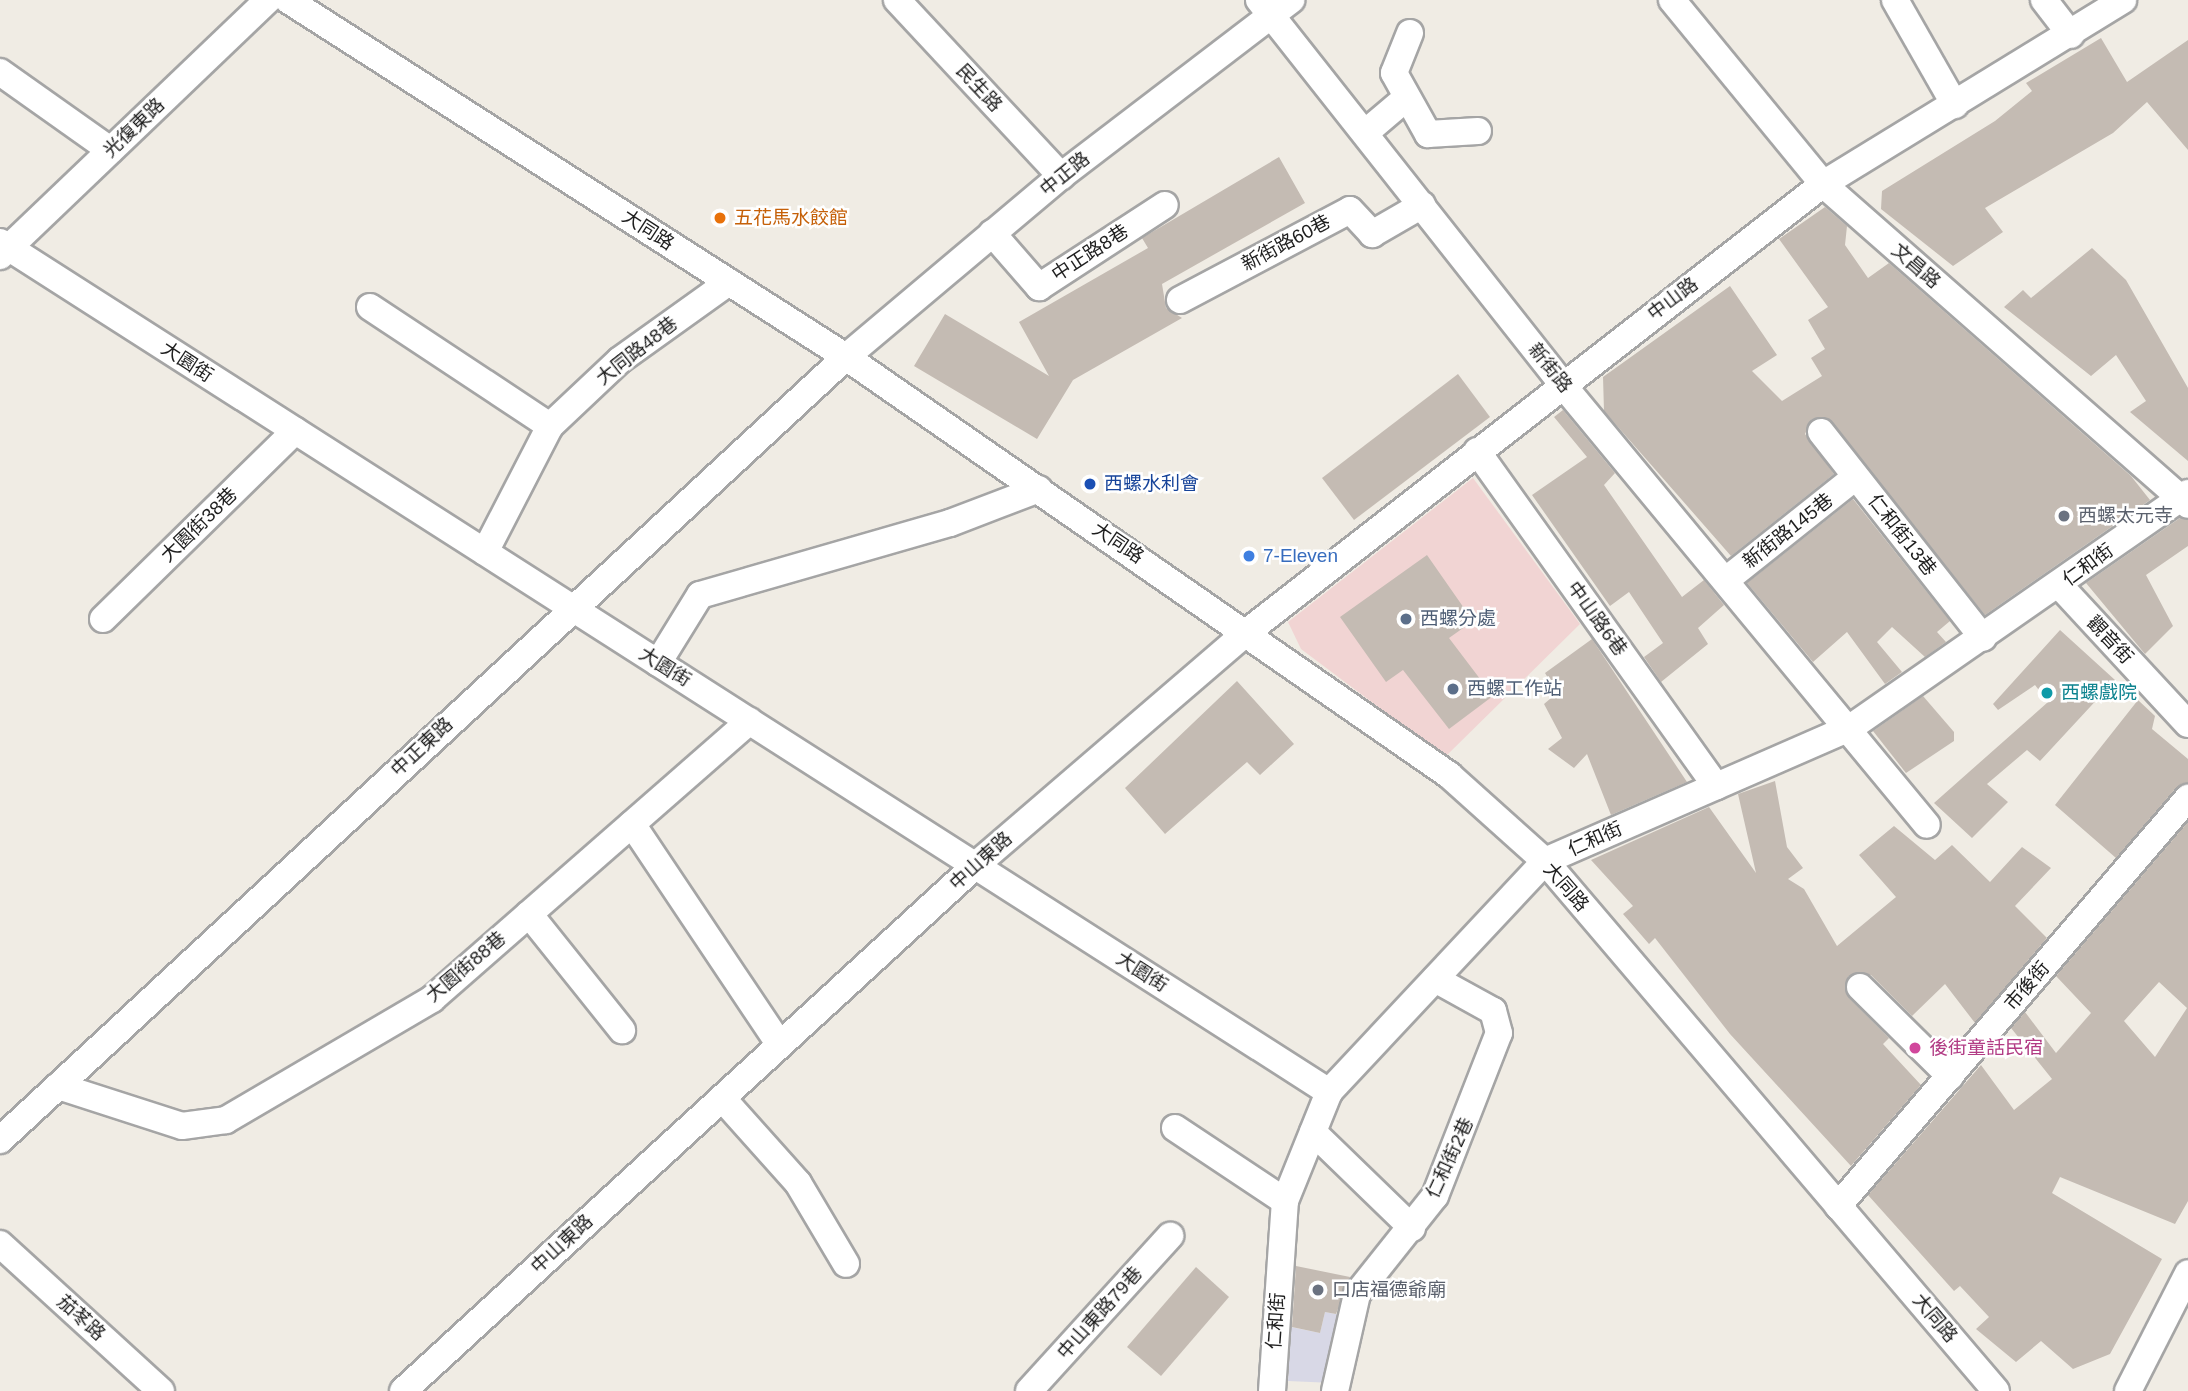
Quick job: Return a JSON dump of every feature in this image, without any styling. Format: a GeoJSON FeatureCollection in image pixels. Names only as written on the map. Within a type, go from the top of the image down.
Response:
{"type":"FeatureCollection","features":[{"type":"Feature","properties":{"kind":"street","name":"光復東路"},"geometry":{"type":"LineString","coordinates":[[3,248],[268,0]]}},
{"type":"Feature","properties":{"kind":"street","name":"大同路"},"geometry":{"type":"LineString","coordinates":[[288,0],[846,357],[1247,632],[1449,775],[1545,861],[1996,1391]]}},
{"type":"Feature","properties":{"kind":"street","name":"民生路"},"geometry":{"type":"LineString","coordinates":[[897,0],[1061,176]]}},
{"type":"Feature","properties":{"kind":"street","name":"文昌路"},"geometry":{"type":"LineString","coordinates":[[1672,0],[1823,184],[2185,499]]}},
{"type":"Feature","properties":{"kind":"street"},"geometry":{"type":"LineString","coordinates":[[1895,0],[1955,105]]}},
{"type":"Feature","properties":{"kind":"street"},"geometry":{"type":"LineString","coordinates":[[2044,0],[2071,35]]}},
{"type":"Feature","properties":{"kind":"street","name":"中山路"},"geometry":{"type":"LineString","coordinates":[[1247,632],[1562,384],[1823,184],[2071,35],[2123,0]]}},
{"type":"Feature","properties":{"kind":"street","name":"中正路"},"geometry":{"type":"LineString","coordinates":[[846,357],[1061,176],[1274,5]]}},
{"type":"Feature","properties":{"kind":"street","name":"新街路"},"geometry":{"type":"LineString","coordinates":[[1274,5],[1364,133],[1562,384],[1850,728],[1927,825]]}},
{"type":"Feature","properties":{"kind":"street"},"geometry":{"type":"LineString","coordinates":[[1410,33],[1394,74],[1405,99],[1427,134],[1478,131]]}},
{"type":"Feature","properties":{"kind":"street"},"geometry":{"type":"LineString","coordinates":[[0,72],[110,150]]}},
{"type":"Feature","properties":{"kind":"street"},"geometry":{"type":"LineString","coordinates":[[1364,133],[1405,99]]}},
{"type":"Feature","properties":{"kind":"street","name":"中正路8巷"},"geometry":{"type":"LineString","coordinates":[[992,233],[1039,287],[1165,205]]}},
{"type":"Feature","properties":{"kind":"street","name":"新街路60巷"},"geometry":{"type":"LineString","coordinates":[[1180,300],[1350,210],[1372,234],[1422,205]]}},
{"type":"Feature","properties":{"kind":"street","name":"大園街"},"geometry":{"type":"LineString","coordinates":[[3,248],[295,431],[1329,1092]]}},
{"type":"Feature","properties":{"kind":"street","name":"大同路48巷"},"geometry":{"type":"LineString","coordinates":[[485,552],[550,426],[621,360],[729,282]]}},
{"type":"Feature","properties":{"kind":"street"},"geometry":{"type":"LineString","coordinates":[[370,307],[550,426]]}},
{"type":"Feature","properties":{"kind":"street","name":"中正東路"},"geometry":{"type":"LineString","coordinates":[[0,1140],[571,608],[846,357]]}},
{"type":"Feature","properties":{"kind":"street","name":"大園街38巷"},"geometry":{"type":"LineString","coordinates":[[103,620],[295,431]]}},
{"type":"Feature","properties":{"kind":"street","name":"仁和街13巷"},"geometry":{"type":"LineString","coordinates":[[1821,432],[1983,638]]}},
{"type":"Feature","properties":{"kind":"street","name":"中山路6巷"},"geometry":{"type":"LineString","coordinates":[[1477,451],[1716,786]]}},
{"type":"Feature","properties":{"kind":"street","name":"新街路145巷"},"geometry":{"type":"LineString","coordinates":[[1726,580],[1849,482]]}},
{"type":"Feature","properties":{"kind":"street"},"geometry":{"type":"LineString","coordinates":[[658,663],[700,595],[950,523],[1039,489]]}},
{"type":"Feature","properties":{"kind":"street","name":"仁和街"},"geometry":{"type":"LineString","coordinates":[[1272,1391],[1284,1201],[1329,1092],[1545,861],[1850,728],[2185,499]]}},
{"type":"Feature","properties":{"kind":"street","name":"觀音街"},"geometry":{"type":"LineString","coordinates":[[2060,586],[2188,724]]}},
{"type":"Feature","properties":{"kind":"street","name":"中山東路"},"geometry":{"type":"LineString","coordinates":[[403,1391],[976,865],[1247,632]]}},
{"type":"Feature","properties":{"kind":"street","name":"大園街88巷"},"geometry":{"type":"LineString","coordinates":[[58,1086],[182,1126],[226,1120],[432,999],[750,721]]}},
{"type":"Feature","properties":{"kind":"street","name":"市後街"},"geometry":{"type":"LineString","coordinates":[[1838,1206],[2188,798]]}},
{"type":"Feature","properties":{"kind":"street"},"geometry":{"type":"LineString","coordinates":[[632,824],[780,1045]]}},
{"type":"Feature","properties":{"kind":"street"},"geometry":{"type":"LineString","coordinates":[[529,914],[622,1030]]}},
{"type":"Feature","properties":{"kind":"street","name":"仁和街2巷"},"geometry":{"type":"LineString","coordinates":[[1335,1391],[1357,1294],[1435,1196],[1499,1033],[1493,1011],[1435,979]]}},
{"type":"Feature","properties":{"kind":"street"},"geometry":{"type":"LineString","coordinates":[[1860,987],[1950,1076]]}},
{"type":"Feature","properties":{"kind":"street"},"geometry":{"type":"LineString","coordinates":[[722,1098],[798,1183],[846,1264]]}},
{"type":"Feature","properties":{"kind":"street"},"geometry":{"type":"LineString","coordinates":[[1175,1128],[1284,1201]]}},
{"type":"Feature","properties":{"kind":"street"},"geometry":{"type":"LineString","coordinates":[[1313,1132],[1412,1228]]}},
{"type":"Feature","properties":{"kind":"street","name":"中山東路79巷"},"geometry":{"type":"LineString","coordinates":[[1029,1391],[1170,1236]]}},
{"type":"Feature","properties":{"kind":"street","name":"茄苳路"},"geometry":{"type":"LineString","coordinates":[[0,1244],[161,1391]]}},
{"type":"Feature","properties":{"kind":"street"},"geometry":{"type":"LineString","coordinates":[[2128,1391],[2188,1273]]}},
{"type":"Feature","properties":{"kind":"shaded area","name":"西螺分處"},"geometry":{"type":"Polygon","coordinates":[[[1473,478],[1580,624],[1445,757],[1301,649],[1288,622],[1473,478]]]}},
{"type":"Feature","properties":{"kind":"shaded area"},"geometry":{"type":"Polygon","coordinates":[[[1325,1312],[1341,1315],[1333,1383],[1288,1381],[1291,1327],[1320,1333],[1325,1312]]]}},
{"type":"Feature","properties":{"kind":"building"},"geometry":{"type":"Polygon","coordinates":[[[2101,38],[2127,82],[2188,40],[2188,150],[2147,102],[2113,133],[1985,208],[2003,232],[1953,266],[1881,209],[1882,191],[1995,121],[2032,91],[2026,83],[2101,38]]]}},
{"type":"Feature","properties":{"kind":"building"},"geometry":{"type":"Polygon","coordinates":[[[1279,157],[1305,203],[1162,284],[1166,308],[1182,318],[1073,380],[1037,439],[914,366],[945,314],[1049,376],[1019,322],[1148,248],[1142,238],[1279,157]]]}},
{"type":"Feature","properties":{"kind":"building"},"geometry":{"type":"Polygon","coordinates":[[[1825,207],[1847,226],[1845,245],[1868,278],[1889,263],[2131,476],[2150,500],[1985,615],[1827,418],[1812,419],[1805,434],[1834,474],[1731,556],[1604,411],[1603,377],[1730,286],[1777,355],[1752,371],[1782,401],[1822,376],[1811,358],[1825,349],[1808,320],[1828,307],[1779,239],[1825,207]]]}},
{"type":"Feature","properties":{"kind":"building"},"geometry":{"type":"Polygon","coordinates":[[[2092,248],[2126,280],[2188,388],[2188,461],[2130,412],[2146,401],[2116,355],[2091,376],[2004,307],[2023,290],[2031,298],[2092,248]]]}},
{"type":"Feature","properties":{"kind":"building"},"geometry":{"type":"Polygon","coordinates":[[[1458,374],[1490,417],[1354,520],[1322,478],[1458,374]]]}},
{"type":"Feature","properties":{"kind":"building"},"geometry":{"type":"Polygon","coordinates":[[[1563,410],[1615,473],[1604,485],[1682,597],[1704,580],[1724,605],[1698,628],[1708,644],[1661,682],[1644,657],[1663,643],[1629,592],[1610,606],[1532,495],[1587,457],[1554,417],[1563,410]]]}},
{"type":"Feature","properties":{"kind":"building"},"geometry":{"type":"Polygon","coordinates":[[[1853,499],[1950,621],[1937,632],[1946,642],[1925,657],[1892,627],[1877,642],[1902,672],[1885,684],[1847,632],[1813,662],[1747,583],[1853,499]]]}},
{"type":"Feature","properties":{"kind":"building"},"geometry":{"type":"Polygon","coordinates":[[[2180,518],[2188,520],[2188,546],[2146,575],[2173,626],[2145,654],[2086,583],[2180,518]]]}},
{"type":"Feature","properties":{"kind":"building","name":"西螺分處"},"geometry":{"type":"Polygon","coordinates":[[[1427,555],[1473,621],[1449,638],[1493,696],[1449,729],[1403,670],[1386,682],[1340,617],[1427,555]]]}},
{"type":"Feature","properties":{"kind":"building"},"geometry":{"type":"Polygon","coordinates":[[[2060,630],[2115,680],[2040,761],[2027,750],[1987,784],[2008,802],[1972,838],[1934,803],[2048,702],[2035,685],[1998,710],[1993,704],[2060,630]]]}},
{"type":"Feature","properties":{"kind":"building"},"geometry":{"type":"Polygon","coordinates":[[[1592,639],[1687,782],[1611,815],[1587,754],[1574,768],[1548,749],[1562,738],[1544,704],[1557,693],[1545,673],[1592,639]]]}},
{"type":"Feature","properties":{"kind":"building"},"geometry":{"type":"Polygon","coordinates":[[[1237,681],[1294,744],[1260,775],[1247,762],[1165,834],[1125,788],[1237,681]]]}},
{"type":"Feature","properties":{"kind":"building"},"geometry":{"type":"Polygon","coordinates":[[[1923,696],[1954,732],[1954,741],[1906,773],[1873,731],[1923,696]]]}},
{"type":"Feature","properties":{"kind":"building"},"geometry":{"type":"Polygon","coordinates":[[[2138,700],[2155,716],[2152,729],[2188,759],[2188,783],[2176,788],[2116,858],[2055,805],[2138,700]]]}},
{"type":"Feature","properties":{"kind":"building"},"geometry":{"type":"Polygon","coordinates":[[[1775,781],[1787,847],[1803,868],[1788,879],[1804,889],[1837,946],[1896,897],[1859,855],[1894,826],[1935,860],[1952,845],[1990,882],[2022,847],[2051,868],[2015,906],[2047,938],[1975,1023],[1945,984],[1912,1016],[1871,975],[1848,976],[1849,998],[1889,1038],[1883,1044],[1921,1085],[1851,1166],[1730,1034],[1655,938],[1649,944],[1623,914],[1633,906],[1591,860],[1709,807],[1756,873],[1738,794],[1775,781]]]}},
{"type":"Feature","properties":{"kind":"building"},"geometry":{"type":"Polygon","coordinates":[[[2188,822],[2188,1201],[2175,1224],[2060,1177],[2052,1193],[2162,1259],[2110,1354],[2073,1369],[2041,1341],[2016,1362],[1976,1329],[1989,1317],[1960,1286],[1954,1291],[1868,1195],[1981,1065],[2014,1110],[2052,1079],[2011,1028],[2025,1012],[2056,1053],[2091,1013],[2056,976],[2188,822]],[[2159,982],[2124,1021],[2155,1057],[2187,1008],[2159,982]]]}},
{"type":"Feature","properties":{"kind":"building","name":"口店福德爺廟"},"geometry":{"type":"Polygon","coordinates":[[[1296,1266],[1350,1277],[1336,1314],[1325,1312],[1320,1333],[1292,1327],[1296,1266]]]}},
{"type":"Feature","properties":{"kind":"building"},"geometry":{"type":"Polygon","coordinates":[[[1196,1267],[1229,1297],[1161,1376],[1127,1347],[1196,1267]]]}},
{"type":"Feature","properties":{"kind":"place","name":"五花馬水餃館"},"geometry":{"type":"Point","coordinates":[720,218]}},
{"type":"Feature","properties":{"kind":"place","name":"西螺水利會"},"geometry":{"type":"Point","coordinates":[1090,484]}},
{"type":"Feature","properties":{"kind":"place","name":"西螺太元寺"},"geometry":{"type":"Point","coordinates":[2064,516]}},
{"type":"Feature","properties":{"kind":"place","name":"7-Eleven"},"geometry":{"type":"Point","coordinates":[1249,556]}},
{"type":"Feature","properties":{"kind":"place","name":"西螺分處"},"geometry":{"type":"Point","coordinates":[1406,619]}},
{"type":"Feature","properties":{"kind":"place","name":"西螺工作站"},"geometry":{"type":"Point","coordinates":[1453,689]}},
{"type":"Feature","properties":{"kind":"place","name":"西螺戲院"},"geometry":{"type":"Point","coordinates":[2047,693]}},
{"type":"Feature","properties":{"kind":"place","name":"後街童話民宿"},"geometry":{"type":"Point","coordinates":[1915,1048]}},
{"type":"Feature","properties":{"kind":"place","name":"口店福德爺廟"},"geometry":{"type":"Point","coordinates":[1318,1290]}}]}
